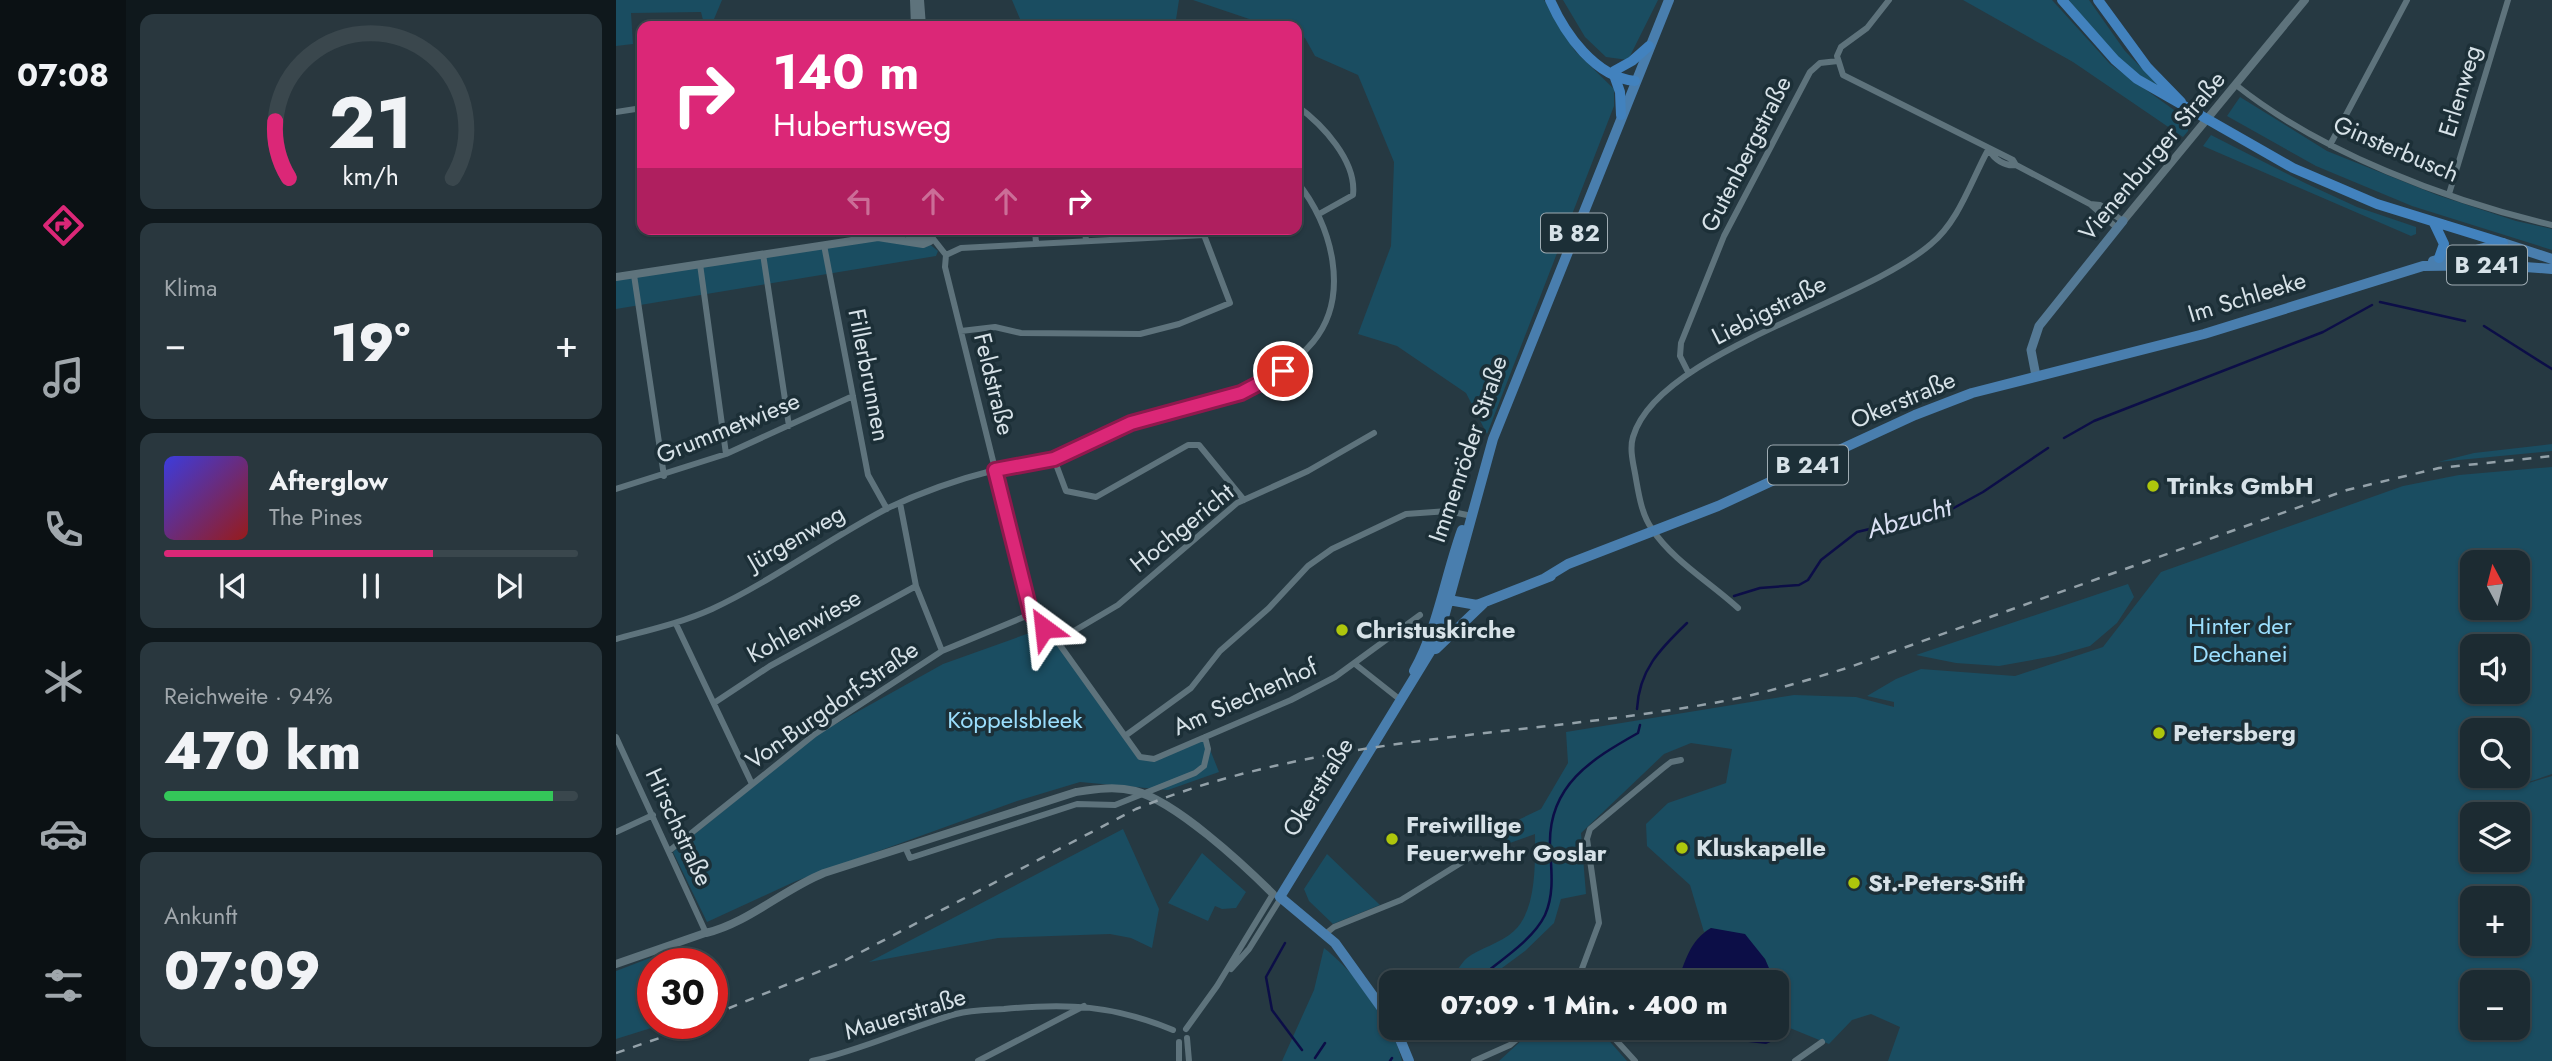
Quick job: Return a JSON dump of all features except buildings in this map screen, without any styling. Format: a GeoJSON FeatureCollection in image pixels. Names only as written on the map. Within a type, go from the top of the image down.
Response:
{"type":"FeatureCollection","features":[{"type":"Feature","properties":{"kind":"highway"},"geometry":{"type":"LineString","coordinates":[[1550,0],[1569,35],[1587,55],[1611,71],[1635,81]]}},
{"type":"Feature","properties":{"kind":"highway"},"geometry":{"type":"LineString","coordinates":[[2062,0],[2115,60],[2137,79],[2223,130],[2293,168],[2345,192],[2434,223],[2503,243]]}},
{"type":"Feature","properties":{"kind":"highway"},"geometry":{"type":"LineString","coordinates":[[2098,0],[2147,67],[2189,109]]}},
{"type":"Feature","properties":{"kind":"highway"},"geometry":{"type":"LineString","coordinates":[[1611,71],[1632,61],[1649,46]]}},
{"type":"Feature","properties":{"kind":"highway"},"geometry":{"type":"LineString","coordinates":[[1611,71],[1620,92],[1621,115]]}},
{"type":"Feature","properties":{"kind":"highway"},"geometry":{"type":"LineString","coordinates":[[2434,223],[2444,244],[2439,258]]}},
{"type":"Feature","properties":{"kind":"main road","name":"Immenröder Straße"},"geometry":{"type":"LineString","coordinates":[[1445,597],[1490,438],[1669,0]]}},
{"type":"Feature","properties":{"kind":"main road","name":"Vienenburger Straße"},"geometry":{"type":"LineString","coordinates":[[2038,376],[2033,339],[2058,299],[2120,224]]}},
{"type":"Feature","properties":{"kind":"main road","name":"Im Schleeke"},"geometry":{"type":"LineString","coordinates":[[2038,376],[2224,328],[2423,266],[2439,258],[2503,243]]}},
{"type":"Feature","properties":{"kind":"main road"},"geometry":{"type":"LineString","coordinates":[[2503,243],[2552,260]]}},
{"type":"Feature","properties":{"kind":"main road","name":"Im Schleeke"},"geometry":{"type":"LineString","coordinates":[[2423,266],[2498,265],[2552,269]]}},
{"type":"Feature","properties":{"kind":"main road","name":"Immenröder Straße"},"geometry":{"type":"LineString","coordinates":[[1445,597],[1487,457],[1538,321]]}},
{"type":"Feature","properties":{"kind":"main road","name":"Okerstraße"},"geometry":{"type":"LineString","coordinates":[[1386,721],[1422,656],[1436,611],[1445,597],[1465,602],[1486,601],[1587,562],[1593,555],[1741,496],[1931,408],[1972,393],[2038,376]]}},
{"type":"Feature","properties":{"kind":"main road","name":"B 82"},"geometry":{"type":"LineString","coordinates":[[1431,654],[1445,597]]}},
{"type":"Feature","properties":{"kind":"main road","name":"B 82"},"geometry":{"type":"LineString","coordinates":[[1431,654],[1486,601]]}},
{"type":"Feature","properties":{"kind":"main road","name":"Okerstraße"},"geometry":{"type":"LineString","coordinates":[[1277,896],[1431,654]]}},
{"type":"Feature","properties":{"kind":"main road"},"geometry":{"type":"LineString","coordinates":[[1277,896],[1293,914],[1324,935],[1346,958],[1379,1004]]}},
{"type":"Feature","properties":{"kind":"main road"},"geometry":{"type":"LineString","coordinates":[[1400,1040],[1409,1061]]}},
{"type":"Feature","properties":{"kind":"street"},"geometry":{"type":"LineString","coordinates":[[914,0],[915,21]]}},
{"type":"Feature","properties":{"kind":"street"},"geometry":{"type":"LineString","coordinates":[[920,0],[922,21]]}},
{"type":"Feature","properties":{"kind":"street"},"geometry":{"type":"LineString","coordinates":[[1889,0],[1875,20],[1841,47],[1838,61],[1846,78],[2013,160],[2015,165],[2090,204],[2120,224]]}},
{"type":"Feature","properties":{"kind":"street","name":"Vienenburger Straße"},"geometry":{"type":"LineString","coordinates":[[2120,224],[2305,0]]}},
{"type":"Feature","properties":{"kind":"street"},"geometry":{"type":"LineString","coordinates":[[2330,145],[2407,0]]}},
{"type":"Feature","properties":{"kind":"street","name":"Erlenweg"},"geometry":{"type":"LineString","coordinates":[[2449,194],[2508,0]]}},
{"type":"Feature","properties":{"kind":"street","name":"Gutenbergstraße"},"geometry":{"type":"LineString","coordinates":[[1688,372],[1680,356],[1681,343],[1724,236],[1810,72],[1820,63],[1838,61]]}},
{"type":"Feature","properties":{"kind":"street","name":"Ginsterbusch"},"geometry":{"type":"LineString","coordinates":[[2236,85],[2330,145],[2449,194],[2518,217],[2552,225]]}},
{"type":"Feature","properties":{"kind":"street"},"geometry":{"type":"LineString","coordinates":[[616,112],[637,109]]}},
{"type":"Feature","properties":{"kind":"street"},"geometry":{"type":"LineString","coordinates":[[1302,110],[1331,139],[1349,170],[1354,187],[1353,195],[1319,214]]}},
{"type":"Feature","properties":{"kind":"street","name":"Liebigstraße"},"geometry":{"type":"LineString","coordinates":[[1653,532],[1640,500],[1632,438],[1652,404],[1688,372],[1828,303],[1930,246],[1948,228],[1988,150]]}},
{"type":"Feature","properties":{"kind":"street","name":"Jürgenweg"},"geometry":{"type":"LineString","coordinates":[[616,639],[676,624],[714,608],[900,503],[995,470],[1054,459],[1131,423],[1241,393],[1283,371],[1299,358],[1324,327],[1334,290],[1334,269],[1319,214],[1302,188]]}},
{"type":"Feature","properties":{"kind":"street"},"geometry":{"type":"LineString","coordinates":[[616,277],[824,244],[878,237],[909,240],[924,235]]}},
{"type":"Feature","properties":{"kind":"street","name":"Feldstraße"},"geometry":{"type":"LineString","coordinates":[[935,235],[946,256],[945,267],[1031,614],[1057,641],[1140,757],[1149,761]]}},
{"type":"Feature","properties":{"kind":"street"},"geometry":{"type":"LineString","coordinates":[[1035,235],[1036,244]]}},
{"type":"Feature","properties":{"kind":"street"},"geometry":{"type":"LineString","coordinates":[[1086,235],[1086,241]]}},
{"type":"Feature","properties":{"kind":"street"},"geometry":{"type":"LineString","coordinates":[[946,256],[961,248],[1086,241],[1124,235]]}},
{"type":"Feature","properties":{"kind":"street"},"geometry":{"type":"LineString","coordinates":[[961,331],[995,327],[1021,333],[1140,334],[1208,313],[1230,303],[1204,235]]}},
{"type":"Feature","properties":{"kind":"street","name":"Fillerbrunnen"},"geometry":{"type":"LineString","coordinates":[[824,244],[868,475],[887,509]]}},
{"type":"Feature","properties":{"kind":"street"},"geometry":{"type":"LineString","coordinates":[[763,254],[789,426]]}},
{"type":"Feature","properties":{"kind":"street"},"geometry":{"type":"LineString","coordinates":[[700,264],[726,454]]}},
{"type":"Feature","properties":{"kind":"street"},"geometry":{"type":"LineString","coordinates":[[634,275],[664,476]]}},
{"type":"Feature","properties":{"kind":"street","name":"Grummetwiese"},"geometry":{"type":"LineString","coordinates":[[616,489],[664,476],[726,454],[853,396]]}},
{"type":"Feature","properties":{"kind":"street","name":"Hochgericht"},"geometry":{"type":"LineString","coordinates":[[1057,641],[1118,605],[1237,503],[1308,471],[1374,433]]}},
{"type":"Feature","properties":{"kind":"street"},"geometry":{"type":"LineString","coordinates":[[1054,459],[1066,491],[1096,497],[1188,445],[1199,445],[1244,500]]}},
{"type":"Feature","properties":{"kind":"street"},"geometry":{"type":"LineString","coordinates":[[900,503],[916,586],[942,651]]}},
{"type":"Feature","properties":{"kind":"street"},"geometry":{"type":"LineString","coordinates":[[1125,736],[1191,688],[1220,651],[1269,608],[1308,566],[1332,549],[1406,514],[1448,511],[1467,515]]}},
{"type":"Feature","properties":{"kind":"street"},"geometry":{"type":"LineString","coordinates":[[1653,532],[1738,608]]}},
{"type":"Feature","properties":{"kind":"street","name":"Kohlenwiese"},"geometry":{"type":"LineString","coordinates":[[714,703],[770,666],[916,586]]}},
{"type":"Feature","properties":{"kind":"street","name":"Von-Burgdorf-Straße"},"geometry":{"type":"LineString","coordinates":[[669,850],[815,734],[942,651],[1031,614]]}},
{"type":"Feature","properties":{"kind":"street","name":"Am Siechenhof"},"geometry":{"type":"LineString","coordinates":[[1149,761],[1291,700],[1355,664],[1420,615]]}},
{"type":"Feature","properties":{"kind":"street"},"geometry":{"type":"LineString","coordinates":[[676,624],[752,784]]}},
{"type":"Feature","properties":{"kind":"street","name":"Am Siechenhof"},"geometry":{"type":"LineString","coordinates":[[1355,664],[1398,698]]}},
{"type":"Feature","properties":{"kind":"street","name":"Hirschstraße"},"geometry":{"type":"LineString","coordinates":[[616,737],[706,933]]}},
{"type":"Feature","properties":{"kind":"street"},"geometry":{"type":"LineString","coordinates":[[906,849],[911,858],[1064,807],[1092,803],[1115,805],[1125,802],[1204,766],[1208,749],[1205,737]]}},
{"type":"Feature","properties":{"kind":"street"},"geometry":{"type":"LineString","coordinates":[[1581,970],[1599,923],[1587,839],[1590,829],[1671,762],[1681,760]]}},
{"type":"Feature","properties":{"kind":"street"},"geometry":{"type":"LineString","coordinates":[[616,964],[734,921],[808,879],[1076,792],[1109,788],[1137,792],[1167,806],[1277,896]]}},
{"type":"Feature","properties":{"kind":"street"},"geometry":{"type":"LineString","coordinates":[[616,832],[653,815]]}},
{"type":"Feature","properties":{"kind":"street"},"geometry":{"type":"LineString","coordinates":[[1324,935],[1343,923],[1401,900],[1472,856]]}},
{"type":"Feature","properties":{"kind":"street","name":"Okerstraße"},"geometry":{"type":"LineString","coordinates":[[1222,978],[1248,949],[1277,896]]}},
{"type":"Feature","properties":{"kind":"street","name":"Okerstraße"},"geometry":{"type":"LineString","coordinates":[[1186,1029],[1277,896]]}},
{"type":"Feature","properties":{"kind":"street","name":"Mauerstraße"},"geometry":{"type":"LineString","coordinates":[[812,1061],[849,1052],[958,1013],[1052,1004],[1084,1006],[1137,1017],[1173,1030]]}},
{"type":"Feature","properties":{"kind":"street"},"geometry":{"type":"LineString","coordinates":[[978,1061],[1084,1006]]}},
{"type":"Feature","properties":{"kind":"street"},"geometry":{"type":"LineString","coordinates":[[1179,1042],[1173,1038],[1173,1030],[1180,1026],[1186,1029],[1189,1061]]}},
{"type":"Feature","properties":{"kind":"street"},"geometry":{"type":"LineString","coordinates":[[1179,1042],[1186,1038]]}},
{"type":"Feature","properties":{"kind":"street"},"geometry":{"type":"LineString","coordinates":[[1474,1061],[1516,1040]]}},
{"type":"Feature","properties":{"kind":"street"},"geometry":{"type":"LineString","coordinates":[[1616,1040],[1635,1061]]}},
{"type":"Feature","properties":{"kind":"street"},"geometry":{"type":"LineString","coordinates":[[1179,1042],[1179,1061]]}},
{"type":"Feature","properties":{"kind":"street"},"geometry":{"type":"LineString","coordinates":[[1797,1061],[1822,1042]]}},
{"type":"Feature","properties":{"kind":"green space"},"geometry":{"type":"Polygon","coordinates":[[[616,0],[722,0],[714,19],[703,20],[701,12],[631,13],[633,44],[616,46],[616,0]]]}},
{"type":"Feature","properties":{"kind":"green space"},"geometry":{"type":"Polygon","coordinates":[[[1012,0],[1179,0],[1176,21],[1021,21],[1012,0]]]}},
{"type":"Feature","properties":{"kind":"green space"},"geometry":{"type":"Polygon","coordinates":[[[1193,0],[1544,0],[1575,51],[1614,89],[1614,106],[1487,434],[1466,393],[1397,346],[1358,334],[1391,246],[1394,162],[1358,75],[1315,56],[1302,37],[1302,21],[1255,21],[1193,0]]]}},
{"type":"Feature","properties":{"kind":"green space"},"geometry":{"type":"Polygon","coordinates":[[[1563,0],[1658,0],[1628,60],[1606,57],[1585,37],[1563,0]]]}},
{"type":"Feature","properties":{"kind":"green space"},"geometry":{"type":"Polygon","coordinates":[[[1963,0],[2052,0],[2110,64],[2188,120],[2188,131],[2183,137],[2073,62],[1963,0]]]}},
{"type":"Feature","properties":{"kind":"green space"},"geometry":{"type":"Polygon","coordinates":[[[2069,0],[2089,0],[2125,51],[2161,88],[2122,61],[2099,38],[2069,0]]]}},
{"type":"Feature","properties":{"kind":"green space"},"geometry":{"type":"Polygon","coordinates":[[[2240,97],[2327,151],[2437,195],[2516,221],[2552,229],[2552,250],[2412,206],[2316,166],[2227,116],[2240,97]]]}},
{"type":"Feature","properties":{"kind":"green space"},"geometry":{"type":"Polygon","coordinates":[[[2211,135],[2357,207],[2416,227],[2416,234],[2411,236],[2203,146],[2211,135]]]}},
{"type":"Feature","properties":{"kind":"green space"},"geometry":{"type":"Polygon","coordinates":[[[878,237],[928,243],[938,251],[936,256],[616,309],[616,277],[878,237]]]}},
{"type":"Feature","properties":{"kind":"green space"},"geometry":{"type":"Polygon","coordinates":[[[2552,444],[2552,451],[2438,462],[2474,453],[2552,444]]]}},
{"type":"Feature","properties":{"kind":"green space","name":"Hinter der Dechanei"},"geometry":{"type":"Polygon","coordinates":[[[2552,467],[2552,774],[2530,781],[2530,718],[2460,718],[2460,788],[2511,788],[2502,791],[2530,788],[2530,783],[2552,776],[2552,1061],[1888,1061],[1900,1027],[1871,1014],[1852,1020],[1829,1044],[1789,1028],[1789,970],[1770,970],[1765,959],[1711,928],[1704,932],[1690,885],[1647,846],[1646,824],[1668,803],[1726,783],[1732,749],[1691,743],[1664,754],[1581,833],[1586,894],[1561,899],[1554,923],[1525,951],[1499,970],[1457,970],[1467,958],[1502,939],[1522,922],[1533,885],[1535,834],[1507,844],[1499,829],[1541,809],[1568,763],[1566,732],[1794,695],[1856,697],[1894,707],[1894,702],[1867,696],[1896,679],[1921,669],[2015,676],[2103,647],[2161,572],[2403,486],[2459,475],[2552,467]]]}},
{"type":"Feature","properties":{"kind":"green space"},"geometry":{"type":"Polygon","coordinates":[[[2128,584],[2134,597],[2117,623],[2090,646],[1999,666],[1956,663],[1916,655],[2128,584]]]}},
{"type":"Feature","properties":{"kind":"green space","name":"Köppelsbleek"},"geometry":{"type":"Polygon","coordinates":[[[1038,630],[1062,648],[1140,757],[1149,761],[1205,737],[1219,772],[1168,790],[1080,782],[1017,801],[796,881],[707,922],[673,852],[816,735],[943,664],[1038,630]]]}},
{"type":"Feature","properties":{"kind":"green space"},"geometry":{"type":"Polygon","coordinates":[[[1123,829],[1159,909],[1152,948],[1131,938],[1110,934],[998,938],[869,962],[1123,829]]]}},
{"type":"Feature","properties":{"kind":"green space"},"geometry":{"type":"Polygon","coordinates":[[[1202,853],[1246,892],[1236,908],[1222,909],[1215,906],[1208,921],[1168,903],[1202,853]]]}},
{"type":"Feature","properties":{"kind":"green space"},"geometry":{"type":"Polygon","coordinates":[[[1327,854],[1380,905],[1333,924],[1309,901],[1304,889],[1327,854]]]}},
{"type":"Feature","properties":{"kind":"green space"},"geometry":{"type":"Polygon","coordinates":[[[1324,948],[1348,970],[1379,1010],[1379,1040],[1394,1040],[1402,1061],[1282,1061],[1314,990],[1324,948]]]}},
{"type":"Feature","properties":{"kind":"green space"},"geometry":{"type":"Polygon","coordinates":[[[637,963],[637,1032],[616,1039],[616,971],[637,963]]]}},
{"type":"Feature","properties":{"kind":"green space"},"geometry":{"type":"Polygon","coordinates":[[[1522,1040],[1608,1040],[1627,1061],[1499,1061],[1522,1040]]]}},
{"type":"Feature","properties":{"kind":"shaded area"},"geometry":{"type":"Polygon","coordinates":[[[1711,928],[1745,934],[1765,959],[1770,970],[1682,970],[1693,945],[1711,928]]]}},
{"type":"Feature","properties":{"kind":"shaded area"},"geometry":{"type":"Polygon","coordinates":[[[1730,1040],[1773,1040],[1766,1044],[1730,1040]]]}},
{"type":"Feature","properties":{"kind":"waterway","name":"Abzucht"},"geometry":{"type":"LineString","coordinates":[[2380,302],[2465,321]]}},
{"type":"Feature","properties":{"kind":"waterway","name":"Abzucht"},"geometry":{"type":"LineString","coordinates":[[2064,438],[2094,421],[2323,332],[2372,305]]}},
{"type":"Feature","properties":{"kind":"waterway","name":"Abzucht"},"geometry":{"type":"LineString","coordinates":[[2484,326],[2552,369]]}},
{"type":"Feature","properties":{"kind":"waterway","name":"Abzucht"},"geometry":{"type":"LineString","coordinates":[[1734,596],[1760,588],[1799,585],[1808,580],[1821,560],[1857,532],[1950,510],[1983,492],[2048,448]]}},
{"type":"Feature","properties":{"kind":"waterway","name":"Abzucht"},"geometry":{"type":"LineString","coordinates":[[1637,709],[1642,683],[1653,661],[1687,623]]}},
{"type":"Feature","properties":{"kind":"waterway","name":"Abzucht"},"geometry":{"type":"LineString","coordinates":[[1489,970],[1523,943],[1545,915],[1551,889],[1551,825],[1556,806],[1565,790],[1589,764],[1638,733],[1640,725]]}},
{"type":"Feature","properties":{"kind":"waterway"},"geometry":{"type":"LineString","coordinates":[[1285,943],[1266,977],[1272,1010],[1302,1050]]}},
{"type":"Feature","properties":{"kind":"waterway"},"geometry":{"type":"LineString","coordinates":[[1315,1058],[1325,1043]]}},
{"type":"Feature","properties":{"kind":"railway"},"geometry":{"type":"LineString","coordinates":[[728,1008],[840,963],[1136,809],[1206,784],[1278,765],[1350,751],[1646,714],[1751,695],[1847,668],[2347,490],[2439,468],[2552,456]]}},
{"type":"Feature","properties":{"kind":"railway"},"geometry":{"type":"LineString","coordinates":[[616,1053],[657,1039]]}},
{"type":"Feature","properties":{"kind":"place","name":"Trinks GmbH"},"geometry":{"type":"Point","coordinates":[2153,486]}},
{"type":"Feature","properties":{"kind":"place","name":"Christuskirche"},"geometry":{"type":"Point","coordinates":[1342,630]}},
{"type":"Feature","properties":{"kind":"place","name":"Petersberg"},"geometry":{"type":"Point","coordinates":[2159,733]}},
{"type":"Feature","properties":{"kind":"place","name":"Freiwillige Feuerwehr Goslar"},"geometry":{"type":"Point","coordinates":[1392,839]}},
{"type":"Feature","properties":{"kind":"place","name":"Kluskapelle"},"geometry":{"type":"Point","coordinates":[1682,848]}},
{"type":"Feature","properties":{"kind":"place","name":"St.-Peters-Stift"},"geometry":{"type":"Point","coordinates":[1854,883]}},
{"type":"Feature","properties":{"kind":"route"},"geometry":{"type":"LineString","coordinates":[[1044,628],[1031,614],[995,470],[1054,459],[1131,423],[1241,393],[1283,371]]}}]}
